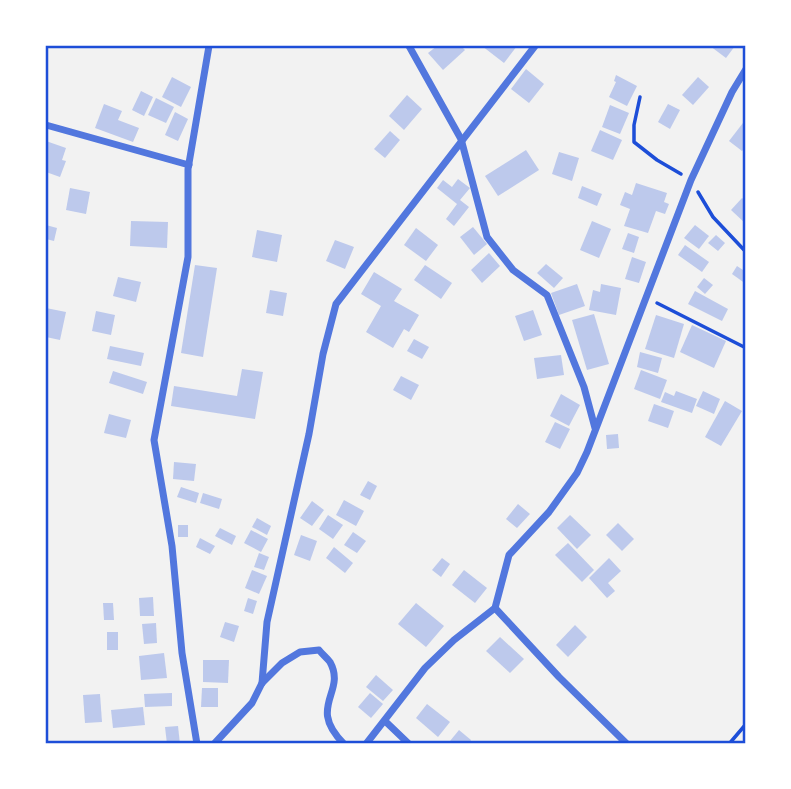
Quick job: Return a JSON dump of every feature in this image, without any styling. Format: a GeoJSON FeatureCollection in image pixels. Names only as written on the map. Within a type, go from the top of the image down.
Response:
{"type":"FeatureCollection","features":[{"type":"Feature","properties":{"kind":"street"},"geometry":{"type":"LineString","coordinates":[[197,744],[182,653],[172,546],[153,440],[188,257],[189,165],[209,46]]}},
{"type":"Feature","properties":{"kind":"street"},"geometry":{"type":"LineString","coordinates":[[409,46],[461,139],[488,236],[513,270],[547,295],[584,387],[595,429]]}},
{"type":"Feature","properties":{"kind":"street"},"geometry":{"type":"LineString","coordinates":[[262,683],[267,622],[302,467],[323,354],[336,304],[535,46]]}},
{"type":"Feature","properties":{"kind":"street"},"geometry":{"type":"LineString","coordinates":[[366,744],[425,668],[454,639],[495,608],[509,555],[549,512],[577,473],[691,180],[732,92],[746,69]]}},
{"type":"Feature","properties":{"kind":"street"},"geometry":{"type":"LineString","coordinates":[[46,125],[189,165]]}},
{"type":"Feature","properties":{"kind":"street"},"geometry":{"type":"LineString","coordinates":[[495,608],[559,677],[627,744]]}},
{"type":"Feature","properties":{"kind":"street"},"geometry":{"type":"LineString","coordinates":[[214,744],[252,703],[262,683],[282,663],[300,652],[319,650],[331,664],[334,686],[326,710],[330,730],[344,744]]}},
{"type":"Feature","properties":{"kind":"street"},"geometry":{"type":"LineString","coordinates":[[385,721],[409,744]]}},
{"type":"Feature","properties":{"kind":"path"},"geometry":{"type":"LineString","coordinates":[[640,97],[634,125],[634,142],[657,160],[691,180],[713,217],[746,252]]}},
{"type":"Feature","properties":{"kind":"path"},"geometry":{"type":"LineString","coordinates":[[646,298],[746,348]]}},
{"type":"Feature","properties":{"kind":"path"},"geometry":{"type":"LineString","coordinates":[[729,744],[746,724]]}},
{"type":"Feature","properties":{"kind":"building"},"geometry":{"type":"Polygon","coordinates":[[[437,46],[461,46],[465,50],[443,70],[428,53],[437,46]]]}},
{"type":"Feature","properties":{"kind":"building"},"geometry":{"type":"Polygon","coordinates":[[[482,46],[517,46],[504,63],[482,46]]]}},
{"type":"Feature","properties":{"kind":"building"},"geometry":{"type":"Polygon","coordinates":[[[710,46],[735,46],[726,58],[710,46]]]}},
{"type":"Feature","properties":{"kind":"building"},"geometry":{"type":"Polygon","coordinates":[[[526,69],[544,84],[529,103],[511,89],[526,69]]]}},
{"type":"Feature","properties":{"kind":"building"},"geometry":{"type":"Polygon","coordinates":[[[616,75],[637,86],[627,106],[609,97],[616,82],[616,75]]]}},
{"type":"Feature","properties":{"kind":"building"},"geometry":{"type":"Polygon","coordinates":[[[172,77],[191,87],[181,107],[162,97],[172,77]]]}},
{"type":"Feature","properties":{"kind":"building"},"geometry":{"type":"Polygon","coordinates":[[[698,77],[709,87],[693,105],[682,95],[698,77]]]}},
{"type":"Feature","properties":{"kind":"building"},"geometry":{"type":"Polygon","coordinates":[[[141,91],[153,97],[144,116],[132,110],[141,91]]]}},
{"type":"Feature","properties":{"kind":"building"},"geometry":{"type":"Polygon","coordinates":[[[407,95],[422,109],[404,130],[389,116],[407,95]]]}},
{"type":"Feature","properties":{"kind":"building"},"geometry":{"type":"Polygon","coordinates":[[[156,98],[174,107],[166,123],[148,115],[156,98]]]}},
{"type":"Feature","properties":{"kind":"building"},"geometry":{"type":"Polygon","coordinates":[[[104,104],[122,111],[118,120],[139,128],[133,142],[95,128],[104,104]]]}},
{"type":"Feature","properties":{"kind":"building"},"geometry":{"type":"Polygon","coordinates":[[[668,104],[680,110],[670,129],[658,122],[668,104]]]}},
{"type":"Feature","properties":{"kind":"building"},"geometry":{"type":"Polygon","coordinates":[[[610,105],[629,113],[620,134],[602,127],[610,105]]]}},
{"type":"Feature","properties":{"kind":"building"},"geometry":{"type":"Polygon","coordinates":[[[175,112],[188,119],[178,141],[165,135],[175,112]]]}},
{"type":"Feature","properties":{"kind":"building"},"geometry":{"type":"Polygon","coordinates":[[[746,119],[746,147],[742,151],[729,141],[746,119]]]}},
{"type":"Feature","properties":{"kind":"building"},"geometry":{"type":"Polygon","coordinates":[[[600,130],[622,140],[613,160],[591,151],[600,130]]]}},
{"type":"Feature","properties":{"kind":"building"},"geometry":{"type":"Polygon","coordinates":[[[390,131],[400,140],[385,158],[374,149],[390,131]]]}},
{"type":"Feature","properties":{"kind":"building"},"geometry":{"type":"Polygon","coordinates":[[[46,141],[66,148],[62,160],[66,161],[60,177],[46,172],[46,141]]]}},
{"type":"Feature","properties":{"kind":"building"},"geometry":{"type":"Polygon","coordinates":[[[526,150],[539,170],[498,196],[485,176],[526,150]]]}},
{"type":"Feature","properties":{"kind":"building"},"geometry":{"type":"Polygon","coordinates":[[[559,152],[579,158],[572,181],[552,174],[559,152]]]}},
{"type":"Feature","properties":{"kind":"building"},"geometry":{"type":"Polygon","coordinates":[[[458,179],[470,188],[460,200],[469,207],[454,226],[446,219],[457,204],[437,188],[443,180],[452,187],[458,179]]]}},
{"type":"Feature","properties":{"kind":"building"},"geometry":{"type":"Polygon","coordinates":[[[636,183],[667,193],[664,202],[669,204],[665,214],[656,211],[648,233],[624,226],[630,209],[620,205],[625,192],[632,195],[636,183]]]}},
{"type":"Feature","properties":{"kind":"building"},"geometry":{"type":"Polygon","coordinates":[[[582,186],[602,194],[597,206],[578,198],[582,186]]]}},
{"type":"Feature","properties":{"kind":"building"},"geometry":{"type":"Polygon","coordinates":[[[70,188],[90,192],[86,214],[66,210],[70,188]]]}},
{"type":"Feature","properties":{"kind":"building"},"geometry":{"type":"Polygon","coordinates":[[[742,198],[746,201],[746,224],[731,210],[742,198]]]}},
{"type":"Feature","properties":{"kind":"building"},"geometry":{"type":"Polygon","coordinates":[[[131,221],[168,222],[167,248],[130,246],[131,221]]]}},
{"type":"Feature","properties":{"kind":"building"},"geometry":{"type":"Polygon","coordinates":[[[592,221],[611,229],[599,258],[580,250],[592,221]]]}},
{"type":"Feature","properties":{"kind":"building"},"geometry":{"type":"Polygon","coordinates":[[[46,225],[57,228],[54,241],[46,239],[46,225]]]}},
{"type":"Feature","properties":{"kind":"building"},"geometry":{"type":"Polygon","coordinates":[[[695,225],[709,236],[699,249],[684,238],[695,225]]]}},
{"type":"Feature","properties":{"kind":"building"},"geometry":{"type":"Polygon","coordinates":[[[473,227],[487,244],[474,255],[460,237],[473,227]]]}},
{"type":"Feature","properties":{"kind":"building"},"geometry":{"type":"Polygon","coordinates":[[[416,228],[438,245],[426,261],[404,245],[416,228]]]}},
{"type":"Feature","properties":{"kind":"building"},"geometry":{"type":"Polygon","coordinates":[[[257,230],[282,235],[277,262],[252,257],[257,230]]]}},
{"type":"Feature","properties":{"kind":"building"},"geometry":{"type":"Polygon","coordinates":[[[628,233],[639,237],[634,253],[622,249],[628,233]]]}},
{"type":"Feature","properties":{"kind":"building"},"geometry":{"type":"Polygon","coordinates":[[[716,235],[725,243],[718,251],[708,243],[716,235]]]}},
{"type":"Feature","properties":{"kind":"building"},"geometry":{"type":"Polygon","coordinates":[[[335,240],[354,247],[345,269],[326,261],[335,240]]]}},
{"type":"Feature","properties":{"kind":"building"},"geometry":{"type":"Polygon","coordinates":[[[685,245],[709,262],[702,272],[678,255],[685,245]]]}},
{"type":"Feature","properties":{"kind":"building"},"geometry":{"type":"Polygon","coordinates":[[[489,253],[500,266],[482,283],[471,270],[489,253]]]}},
{"type":"Feature","properties":{"kind":"building"},"geometry":{"type":"Polygon","coordinates":[[[632,257],[646,262],[639,283],[625,279],[632,257]]]}},
{"type":"Feature","properties":{"kind":"building"},"geometry":{"type":"Polygon","coordinates":[[[546,264],[563,278],[554,288],[537,273],[546,264]]]}},
{"type":"Feature","properties":{"kind":"building"},"geometry":{"type":"Polygon","coordinates":[[[195,265],[217,268],[203,357],[181,353],[195,265]]]}},
{"type":"Feature","properties":{"kind":"building"},"geometry":{"type":"Polygon","coordinates":[[[425,265],[452,283],[441,299],[414,280],[425,265]]]}},
{"type":"Feature","properties":{"kind":"building"},"geometry":{"type":"Polygon","coordinates":[[[737,266],[746,272],[746,284],[732,274],[737,266]]]}},
{"type":"Feature","properties":{"kind":"building"},"geometry":{"type":"Polygon","coordinates":[[[374,272],[402,289],[394,301],[419,315],[409,332],[404,329],[393,348],[366,332],[381,306],[361,294],[374,272]]]}},
{"type":"Feature","properties":{"kind":"building"},"geometry":{"type":"Polygon","coordinates":[[[118,277],[141,282],[136,302],[113,296],[118,277]]]}},
{"type":"Feature","properties":{"kind":"building"},"geometry":{"type":"Polygon","coordinates":[[[704,278],[713,285],[705,294],[697,287],[704,278]]]}},
{"type":"Feature","properties":{"kind":"building"},"geometry":{"type":"Polygon","coordinates":[[[577,284],[585,306],[559,315],[551,293],[577,284]]]}},
{"type":"Feature","properties":{"kind":"building"},"geometry":{"type":"Polygon","coordinates":[[[601,284],[621,288],[616,315],[589,310],[593,290],[600,292],[601,284]]]}},
{"type":"Feature","properties":{"kind":"building"},"geometry":{"type":"Polygon","coordinates":[[[270,290],[287,293],[283,316],[266,313],[270,290]]]}},
{"type":"Feature","properties":{"kind":"building"},"geometry":{"type":"Polygon","coordinates":[[[695,291],[728,309],[722,321],[688,304],[695,291]]]}},
{"type":"Feature","properties":{"kind":"building"},"geometry":{"type":"Polygon","coordinates":[[[46,308],[66,312],[60,340],[46,337],[46,308]]]}},
{"type":"Feature","properties":{"kind":"building"},"geometry":{"type":"Polygon","coordinates":[[[533,310],[542,335],[524,341],[515,316],[533,310]]]}},
{"type":"Feature","properties":{"kind":"building"},"geometry":{"type":"Polygon","coordinates":[[[96,311],[115,315],[111,335],[92,331],[96,311]]]}},
{"type":"Feature","properties":{"kind":"building"},"geometry":{"type":"Polygon","coordinates":[[[594,314],[609,364],[587,370],[572,320],[594,314]]]}},
{"type":"Feature","properties":{"kind":"building"},"geometry":{"type":"Polygon","coordinates":[[[656,315],[684,324],[674,358],[645,349],[656,315]]]}},
{"type":"Feature","properties":{"kind":"building"},"geometry":{"type":"Polygon","coordinates":[[[692,325],[726,341],[714,368],[680,352],[692,325]]]}},
{"type":"Feature","properties":{"kind":"building"},"geometry":{"type":"Polygon","coordinates":[[[414,339],[429,347],[422,359],[407,351],[414,339]]]}},
{"type":"Feature","properties":{"kind":"building"},"geometry":{"type":"Polygon","coordinates":[[[110,346],[144,353],[141,366],[107,359],[110,346]]]}},
{"type":"Feature","properties":{"kind":"building"},"geometry":{"type":"Polygon","coordinates":[[[640,352],[662,358],[658,373],[637,367],[640,352]]]}},
{"type":"Feature","properties":{"kind":"building"},"geometry":{"type":"Polygon","coordinates":[[[561,355],[564,375],[537,379],[534,358],[561,355]]]}},
{"type":"Feature","properties":{"kind":"building"},"geometry":{"type":"Polygon","coordinates":[[[242,369],[263,372],[255,419],[171,406],[174,386],[237,396],[242,369]]]}},
{"type":"Feature","properties":{"kind":"building"},"geometry":{"type":"Polygon","coordinates":[[[641,370],[667,380],[660,399],[634,389],[641,370]]]}},
{"type":"Feature","properties":{"kind":"building"},"geometry":{"type":"Polygon","coordinates":[[[113,371],[147,382],[143,394],[109,383],[113,371]]]}},
{"type":"Feature","properties":{"kind":"building"},"geometry":{"type":"Polygon","coordinates":[[[401,376],[419,385],[411,400],[393,390],[401,376]]]}},
{"type":"Feature","properties":{"kind":"building"},"geometry":{"type":"Polygon","coordinates":[[[676,391],[697,399],[692,413],[661,402],[665,392],[674,396],[676,391]]]}},
{"type":"Feature","properties":{"kind":"building"},"geometry":{"type":"Polygon","coordinates":[[[703,391],[720,399],[714,414],[696,406],[703,391]]]}},
{"type":"Feature","properties":{"kind":"building"},"geometry":{"type":"Polygon","coordinates":[[[561,394],[580,405],[569,426],[550,416],[561,394]]]}},
{"type":"Feature","properties":{"kind":"building"},"geometry":{"type":"Polygon","coordinates":[[[725,401],[742,411],[721,446],[705,437],[725,401]]]}},
{"type":"Feature","properties":{"kind":"building"},"geometry":{"type":"Polygon","coordinates":[[[654,404],[674,411],[668,428],[648,421],[654,404]]]}},
{"type":"Feature","properties":{"kind":"building"},"geometry":{"type":"Polygon","coordinates":[[[109,414],[131,420],[126,438],[104,433],[109,414]]]}},
{"type":"Feature","properties":{"kind":"building"},"geometry":{"type":"Polygon","coordinates":[[[555,422],[570,429],[560,449],[545,442],[555,422]]]}},
{"type":"Feature","properties":{"kind":"building"},"geometry":{"type":"Polygon","coordinates":[[[618,434],[619,448],[607,449],[606,435],[618,434]]]}},
{"type":"Feature","properties":{"kind":"building"},"geometry":{"type":"Polygon","coordinates":[[[174,462],[196,464],[194,481],[173,479],[174,462]]]}},
{"type":"Feature","properties":{"kind":"building"},"geometry":{"type":"Polygon","coordinates":[[[368,481],[377,486],[370,500],[360,495],[368,481]]]}},
{"type":"Feature","properties":{"kind":"building"},"geometry":{"type":"Polygon","coordinates":[[[181,487],[199,493],[196,503],[177,497],[181,487]]]}},
{"type":"Feature","properties":{"kind":"building"},"geometry":{"type":"Polygon","coordinates":[[[203,493],[222,499],[219,509],[200,503],[203,493]]]}},
{"type":"Feature","properties":{"kind":"building"},"geometry":{"type":"Polygon","coordinates":[[[344,500],[364,511],[356,526],[336,515],[344,500]]]}},
{"type":"Feature","properties":{"kind":"building"},"geometry":{"type":"Polygon","coordinates":[[[312,501],[324,510],[312,526],[300,518],[312,501]]]}},
{"type":"Feature","properties":{"kind":"building"},"geometry":{"type":"Polygon","coordinates":[[[518,504],[530,514],[517,528],[506,519],[518,504]]]}},
{"type":"Feature","properties":{"kind":"building"},"geometry":{"type":"Polygon","coordinates":[[[328,515],[343,525],[333,539],[319,529],[328,515]]]}},
{"type":"Feature","properties":{"kind":"building"},"geometry":{"type":"Polygon","coordinates":[[[570,515],[591,535],[577,549],[557,528],[570,515]]]}},
{"type":"Feature","properties":{"kind":"building"},"geometry":{"type":"Polygon","coordinates":[[[257,518],[271,526],[267,535],[252,527],[257,518]]]}},
{"type":"Feature","properties":{"kind":"building"},"geometry":{"type":"Polygon","coordinates":[[[618,523],[634,539],[622,551],[606,535],[618,523]]]}},
{"type":"Feature","properties":{"kind":"building"},"geometry":{"type":"Polygon","coordinates":[[[178,525],[188,525],[188,537],[178,537],[178,525]]]}},
{"type":"Feature","properties":{"kind":"building"},"geometry":{"type":"Polygon","coordinates":[[[220,528],[236,536],[232,545],[215,536],[220,528]]]}},
{"type":"Feature","properties":{"kind":"building"},"geometry":{"type":"Polygon","coordinates":[[[251,530],[268,539],[261,552],[244,543],[251,530]]]}},
{"type":"Feature","properties":{"kind":"building"},"geometry":{"type":"Polygon","coordinates":[[[353,532],[366,541],[357,553],[344,545],[353,532]]]}},
{"type":"Feature","properties":{"kind":"building"},"geometry":{"type":"Polygon","coordinates":[[[301,535],[317,541],[310,561],[294,555],[301,535]]]}},
{"type":"Feature","properties":{"kind":"building"},"geometry":{"type":"Polygon","coordinates":[[[200,538],[215,546],[210,554],[196,547],[200,538]]]}},
{"type":"Feature","properties":{"kind":"building"},"geometry":{"type":"Polygon","coordinates":[[[568,543],[594,570],[582,582],[555,555],[568,543]]]}},
{"type":"Feature","properties":{"kind":"building"},"geometry":{"type":"Polygon","coordinates":[[[334,547],[353,563],[345,573],[326,558],[334,547]]]}},
{"type":"Feature","properties":{"kind":"building"},"geometry":{"type":"Polygon","coordinates":[[[259,553],[269,557],[264,570],[254,567],[259,553]]]}},
{"type":"Feature","properties":{"kind":"building"},"geometry":{"type":"Polygon","coordinates":[[[442,558],[450,564],[441,577],[432,570],[442,558]]]}},
{"type":"Feature","properties":{"kind":"building"},"geometry":{"type":"Polygon","coordinates":[[[609,558],[621,571],[608,583],[615,591],[607,598],[589,578],[609,558]]]}},
{"type":"Feature","properties":{"kind":"building"},"geometry":{"type":"Polygon","coordinates":[[[252,570],[267,576],[259,594],[245,588],[252,570]]]}},
{"type":"Feature","properties":{"kind":"building"},"geometry":{"type":"Polygon","coordinates":[[[464,570],[487,588],[475,603],[452,585],[464,570]]]}},
{"type":"Feature","properties":{"kind":"building"},"geometry":{"type":"Polygon","coordinates":[[[153,597],[154,616],[140,616],[139,598],[153,597]]]}},
{"type":"Feature","properties":{"kind":"building"},"geometry":{"type":"Polygon","coordinates":[[[248,598],[257,601],[253,614],[244,611],[248,598]]]}},
{"type":"Feature","properties":{"kind":"building"},"geometry":{"type":"Polygon","coordinates":[[[103,603],[113,603],[114,620],[104,620],[103,603]]]}},
{"type":"Feature","properties":{"kind":"building"},"geometry":{"type":"Polygon","coordinates":[[[416,603],[444,626],[426,647],[398,624],[416,603]]]}},
{"type":"Feature","properties":{"kind":"building"},"geometry":{"type":"Polygon","coordinates":[[[225,622],[239,626],[234,642],[220,637],[225,622]]]}},
{"type":"Feature","properties":{"kind":"building"},"geometry":{"type":"Polygon","coordinates":[[[156,623],[157,643],[144,644],[142,624],[156,623]]]}},
{"type":"Feature","properties":{"kind":"building"},"geometry":{"type":"Polygon","coordinates":[[[575,625],[587,637],[568,657],[556,645],[575,625]]]}},
{"type":"Feature","properties":{"kind":"building"},"geometry":{"type":"Polygon","coordinates":[[[107,632],[118,632],[118,650],[107,650],[107,632]]]}},
{"type":"Feature","properties":{"kind":"building"},"geometry":{"type":"Polygon","coordinates":[[[500,637],[524,659],[510,673],[486,651],[500,637]]]}},
{"type":"Feature","properties":{"kind":"building"},"geometry":{"type":"Polygon","coordinates":[[[164,653],[167,678],[141,680],[139,656],[164,653]]]}},
{"type":"Feature","properties":{"kind":"building"},"geometry":{"type":"Polygon","coordinates":[[[203,660],[229,660],[228,683],[203,682],[203,660]]]}},
{"type":"Feature","properties":{"kind":"building"},"geometry":{"type":"Polygon","coordinates":[[[376,675],[393,690],[383,701],[366,687],[376,675]]]}},
{"type":"Feature","properties":{"kind":"building"},"geometry":{"type":"Polygon","coordinates":[[[202,688],[218,688],[218,707],[201,707],[202,688]]]}},
{"type":"Feature","properties":{"kind":"building"},"geometry":{"type":"Polygon","coordinates":[[[172,693],[172,706],[145,707],[144,694],[172,693]]]}},
{"type":"Feature","properties":{"kind":"building"},"geometry":{"type":"Polygon","coordinates":[[[370,693],[383,704],[371,718],[358,707],[370,693]]]}},
{"type":"Feature","properties":{"kind":"building"},"geometry":{"type":"Polygon","coordinates":[[[100,694],[102,722],[85,723],[83,695],[100,694]]]}},
{"type":"Feature","properties":{"kind":"building"},"geometry":{"type":"Polygon","coordinates":[[[427,704],[450,722],[438,737],[416,718],[427,704]]]}},
{"type":"Feature","properties":{"kind":"building"},"geometry":{"type":"Polygon","coordinates":[[[143,707],[145,725],[113,728],[111,710],[143,707]]]}},
{"type":"Feature","properties":{"kind":"building"},"geometry":{"type":"Polygon","coordinates":[[[178,726],[180,744],[167,744],[165,727],[178,726]]]}},
{"type":"Feature","properties":{"kind":"building"},"geometry":{"type":"Polygon","coordinates":[[[459,730],[471,740],[469,744],[453,744],[450,741],[459,730]]]}}]}
